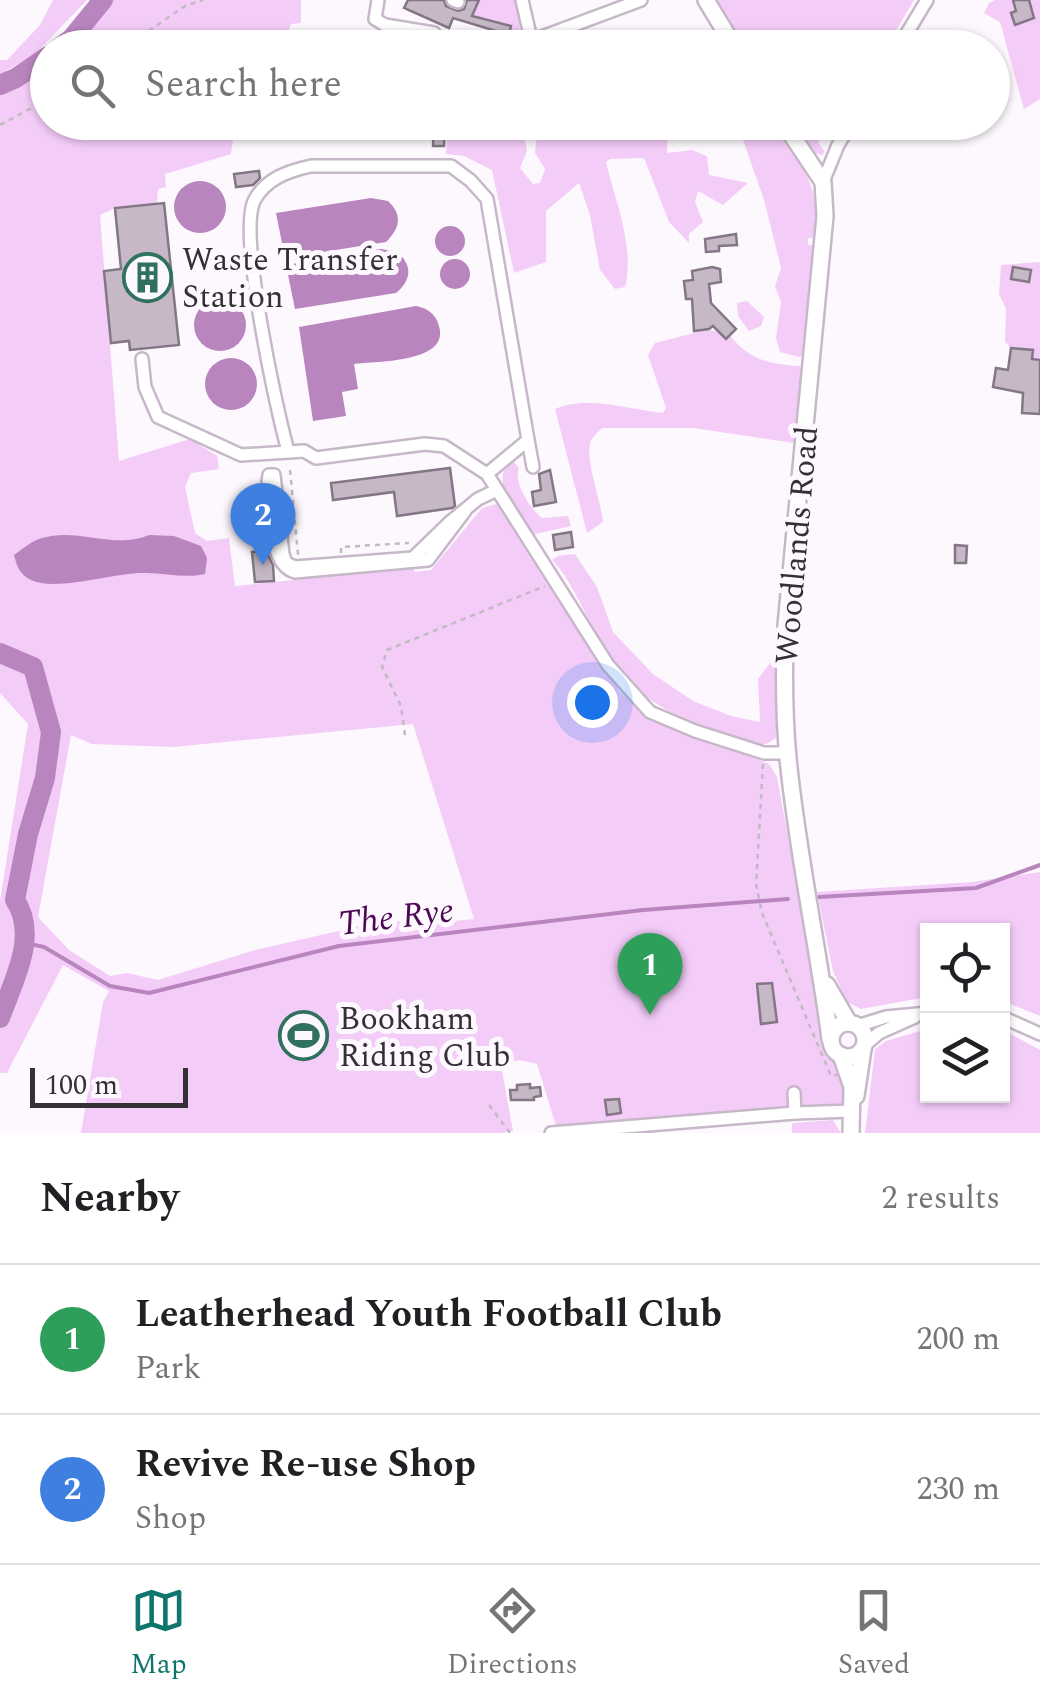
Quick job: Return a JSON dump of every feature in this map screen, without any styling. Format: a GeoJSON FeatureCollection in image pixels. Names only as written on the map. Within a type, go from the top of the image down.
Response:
{"type":"FeatureCollection","features":[{"type":"Feature","properties":{"kind":"main road"},"geometry":{"type":"LineString","coordinates":[[706,0],[724,30]]}},
{"type":"Feature","properties":{"kind":"main road"},"geometry":{"type":"LineString","coordinates":[[795,140],[823,182]]}},
{"type":"Feature","properties":{"kind":"main road","name":"Woodlands Road"},"geometry":{"type":"LineString","coordinates":[[823,182],[823,244],[785,636],[787,753],[830,1039]]}},
{"type":"Feature","properties":{"kind":"main road","name":"Woodlands Road"},"geometry":{"type":"LineString","coordinates":[[823,977],[853,1024]]}},
{"type":"Feature","properties":{"kind":"main road"},"geometry":{"type":"LineString","coordinates":[[851,1133],[848,1072],[830,1039],[835,1028],[853,1024],[864,1034],[864,1047],[852,1108]]}},
{"type":"Feature","properties":{"kind":"main road"},"geometry":{"type":"LineString","coordinates":[[841,1055],[856,1055],[864,1047]]}},
{"type":"Feature","properties":{"kind":"street"},"geometry":{"type":"LineString","coordinates":[[378,0],[375,18],[385,25],[416,30]]}},
{"type":"Feature","properties":{"kind":"street"},"geometry":{"type":"LineString","coordinates":[[522,0],[529,30]]}},
{"type":"Feature","properties":{"kind":"street"},"geometry":{"type":"LineString","coordinates":[[567,30],[642,0]]}},
{"type":"Feature","properties":{"kind":"street"},"geometry":{"type":"LineString","coordinates":[[908,30],[926,0]]}},
{"type":"Feature","properties":{"kind":"street"},"geometry":{"type":"LineString","coordinates":[[823,182],[841,140]]}},
{"type":"Feature","properties":{"kind":"street"},"geometry":{"type":"LineString","coordinates":[[288,452],[251,258],[249,226],[254,202],[267,184],[290,170],[311,166],[451,166],[487,198],[534,467]]}},
{"type":"Feature","properties":{"kind":"street"},"geometry":{"type":"LineString","coordinates":[[142,359],[146,388],[158,417],[241,455],[304,451],[316,458],[425,444],[444,446],[487,474],[608,665],[650,712],[764,753],[787,753]]}},
{"type":"Feature","properties":{"kind":"street"},"geometry":{"type":"LineString","coordinates":[[487,474],[528,440]]}},
{"type":"Feature","properties":{"kind":"street"},"geometry":{"type":"LineString","coordinates":[[422,557],[285,570],[276,560],[269,475],[277,481],[282,554],[286,563],[294,567],[422,557],[428,560],[465,511],[497,490]]}},
{"type":"Feature","properties":{"kind":"street"},"geometry":{"type":"LineString","coordinates":[[853,1024],[920,1013]]}},
{"type":"Feature","properties":{"kind":"street"},"geometry":{"type":"LineString","coordinates":[[864,1047],[879,1033],[920,1015]]}},
{"type":"Feature","properties":{"kind":"street"},"geometry":{"type":"LineString","coordinates":[[1010,1021],[1040,1034]]}},
{"type":"Feature","properties":{"kind":"street"},"geometry":{"type":"LineString","coordinates":[[794,1093],[795,1112]]}},
{"type":"Feature","properties":{"kind":"street"},"geometry":{"type":"LineString","coordinates":[[551,1133],[852,1108]]}},
{"type":"Feature","properties":{"kind":"path"},"geometry":{"type":"LineString","coordinates":[[150,30],[185,6],[203,0]]}},
{"type":"Feature","properties":{"kind":"path"},"geometry":{"type":"LineString","coordinates":[[0,125],[30,109]]}},
{"type":"Feature","properties":{"kind":"path"},"geometry":{"type":"LineString","coordinates":[[282,554],[298,554],[290,470]]}},
{"type":"Feature","properties":{"kind":"path"},"geometry":{"type":"LineString","coordinates":[[405,735],[402,706],[382,667],[387,650],[555,581]]}},
{"type":"Feature","properties":{"kind":"path"},"geometry":{"type":"LineString","coordinates":[[764,753],[756,885],[762,913],[831,1076],[848,1072]]}},
{"type":"Feature","properties":{"kind":"path"},"geometry":{"type":"LineString","coordinates":[[489,1106],[510,1133]]}},
{"type":"Feature","properties":{"kind":"shaded area"},"geometry":{"type":"Polygon","coordinates":[[[53,0],[87,0],[58,30],[35,30],[53,0]]]}},
{"type":"Feature","properties":{"kind":"shaded area"},"geometry":{"type":"Polygon","coordinates":[[[110,0],[301,0],[301,23],[291,24],[289,30],[83,30],[110,0]]]}},
{"type":"Feature","properties":{"kind":"shaded area"},"geometry":{"type":"Polygon","coordinates":[[[479,0],[518,0],[520,30],[492,30],[460,21],[464,10],[473,14],[479,0]]]}},
{"type":"Feature","properties":{"kind":"shaded area"},"geometry":{"type":"Polygon","coordinates":[[[713,0],[914,0],[896,30],[733,30],[713,0]]]}},
{"type":"Feature","properties":{"kind":"shaded area"},"geometry":{"type":"Polygon","coordinates":[[[1040,0],[1040,99],[1024,109],[1010,58],[1010,30],[1002,30],[1000,22],[984,13],[989,3],[1040,0]]]}},
{"type":"Feature","properties":{"kind":"shaded area"},"geometry":{"type":"Polygon","coordinates":[[[30,36],[30,57],[6,71],[3,89],[30,74],[30,140],[233,140],[231,154],[165,174],[166,187],[158,189],[157,204],[115,208],[100,215],[119,461],[190,439],[217,456],[219,469],[191,473],[185,487],[195,533],[207,541],[229,538],[235,586],[413,568],[415,572],[431,570],[482,508],[496,504],[501,508],[620,692],[673,727],[769,764],[777,777],[826,1045],[847,1079],[843,1106],[791,1106],[790,1111],[557,1129],[537,1064],[519,1060],[501,1065],[513,1131],[502,1133],[81,1133],[103,1002],[109,991],[63,965],[7,1073],[0,1073],[0,901],[28,724],[0,693],[0,60],[7,60],[30,36]],[[413,724],[173,747],[92,744],[71,735],[38,917],[69,950],[110,976],[127,973],[158,980],[255,950],[387,920],[421,924],[474,919],[413,724]]]}},
{"type":"Feature","properties":{"kind":"shaded area"},"geometry":{"type":"Polygon","coordinates":[[[447,140],[525,140],[527,151],[520,168],[533,184],[540,183],[545,169],[535,153],[538,140],[667,140],[667,153],[692,150],[707,156],[709,175],[748,183],[723,205],[698,191],[695,202],[703,222],[689,234],[689,243],[669,222],[644,158],[606,162],[628,256],[625,287],[615,289],[600,270],[590,215],[579,183],[546,211],[546,262],[514,273],[492,170],[464,156],[446,154],[447,140]]]}},
{"type":"Feature","properties":{"kind":"shaded area"},"geometry":{"type":"Polygon","coordinates":[[[743,140],[786,140],[812,190],[817,220],[817,238],[808,238],[808,245],[816,246],[804,355],[799,357],[780,352],[776,338],[781,302],[775,286],[781,268],[764,200],[743,140]]]}},
{"type":"Feature","properties":{"kind":"shaded area"},"geometry":{"type":"Polygon","coordinates":[[[805,140],[820,140],[825,152],[814,153],[805,140]]]}},
{"type":"Feature","properties":{"kind":"shaded area"},"geometry":{"type":"Polygon","coordinates":[[[200,181],[219,188],[226,207],[219,226],[200,233],[181,226],[174,207],[181,188],[200,181]]]}},
{"type":"Feature","properties":{"kind":"shaded area"},"geometry":{"type":"Polygon","coordinates":[[[371,198],[388,201],[398,216],[397,227],[386,242],[285,258],[276,213],[371,198]]]}},
{"type":"Feature","properties":{"kind":"shaded area"},"geometry":{"type":"Polygon","coordinates":[[[450,226],[464,235],[465,241],[456,255],[450,256],[436,247],[435,241],[444,227],[450,226]]]}},
{"type":"Feature","properties":{"kind":"shaded area"},"geometry":{"type":"Polygon","coordinates":[[[381,249],[398,252],[408,268],[405,283],[396,293],[295,309],[286,265],[381,249]]]}},
{"type":"Feature","properties":{"kind":"shaded area"},"geometry":{"type":"Polygon","coordinates":[[[455,259],[469,268],[470,274],[461,288],[455,289],[441,280],[440,274],[449,260],[455,259]]]}},
{"type":"Feature","properties":{"kind":"shaded area"},"geometry":{"type":"Polygon","coordinates":[[[1040,262],[1040,360],[1032,358],[1033,350],[1011,348],[1005,342],[1006,309],[999,294],[1001,265],[1040,262]]]}},
{"type":"Feature","properties":{"kind":"shaded area"},"geometry":{"type":"Polygon","coordinates":[[[220,299],[239,306],[246,325],[239,344],[220,351],[201,344],[194,325],[201,306],[220,299]]]}},
{"type":"Feature","properties":{"kind":"shaded area"},"geometry":{"type":"Polygon","coordinates":[[[747,301],[764,317],[761,326],[749,331],[738,316],[737,303],[747,301]]]}},
{"type":"Feature","properties":{"kind":"shaded area"},"geometry":{"type":"Polygon","coordinates":[[[416,306],[430,312],[438,322],[439,338],[434,347],[409,358],[354,364],[358,389],[342,392],[346,416],[313,421],[299,327],[416,306]]]}},
{"type":"Feature","properties":{"kind":"shaded area"},"geometry":{"type":"Polygon","coordinates":[[[706,330],[718,331],[726,339],[730,335],[760,359],[803,369],[794,443],[693,428],[602,428],[589,448],[603,522],[587,533],[555,409],[594,403],[663,413],[666,408],[648,355],[655,343],[706,330]]]}},
{"type":"Feature","properties":{"kind":"shaded area"},"geometry":{"type":"Polygon","coordinates":[[[231,358],[249,366],[257,384],[249,402],[231,410],[213,402],[205,384],[213,366],[231,358]]]}},
{"type":"Feature","properties":{"kind":"shaded area"},"geometry":{"type":"Polygon","coordinates":[[[512,460],[519,468],[518,481],[524,495],[537,514],[542,518],[568,516],[571,526],[531,535],[504,487],[505,468],[512,460]]]}},
{"type":"Feature","properties":{"kind":"shaded area"},"geometry":{"type":"Polygon","coordinates":[[[55,535],[123,540],[174,536],[201,546],[207,558],[205,574],[142,573],[41,583],[24,575],[14,555],[35,541],[55,535]]]}},
{"type":"Feature","properties":{"kind":"shaded area"},"geometry":{"type":"Polygon","coordinates":[[[575,554],[597,587],[613,632],[653,674],[693,701],[760,722],[758,679],[773,659],[777,665],[776,738],[766,744],[753,744],[717,732],[664,708],[633,686],[612,660],[552,560],[575,554]]]}},
{"type":"Feature","properties":{"kind":"shaded area"},"geometry":{"type":"Polygon","coordinates":[[[1040,872],[1040,1016],[1010,1004],[1010,923],[920,923],[920,998],[861,1009],[847,1002],[833,971],[817,892],[972,882],[1040,872]]]}},
{"type":"Feature","properties":{"kind":"shaded area"},"geometry":{"type":"Polygon","coordinates":[[[920,1031],[920,1103],[1010,1103],[1010,1034],[1040,1050],[1040,1133],[865,1133],[875,1049],[886,1041],[920,1031]]]}},
{"type":"Feature","properties":{"kind":"shaded area"},"geometry":{"type":"Polygon","coordinates":[[[833,1120],[841,1133],[792,1133],[792,1123],[833,1120]]]}},
{"type":"Feature","properties":{"kind":"building"},"geometry":{"type":"Polygon","coordinates":[[[408,0],[444,0],[446,6],[458,11],[464,9],[467,0],[479,0],[472,16],[511,26],[510,30],[493,30],[453,18],[449,28],[404,8],[408,0]]]}},
{"type":"Feature","properties":{"kind":"building"},"geometry":{"type":"Polygon","coordinates":[[[1013,0],[1029,0],[1034,18],[1015,25],[1011,13],[1016,11],[1013,0]]]}},
{"type":"Feature","properties":{"kind":"building"},"geometry":{"type":"Polygon","coordinates":[[[433,140],[444,140],[444,146],[433,146],[433,140]]]}},
{"type":"Feature","properties":{"kind":"building"},"geometry":{"type":"Polygon","coordinates":[[[259,171],[260,178],[253,185],[236,187],[234,174],[259,171]]]}},
{"type":"Feature","properties":{"kind":"building","name":"Waste Transfer Station"},"geometry":{"type":"Polygon","coordinates":[[[164,203],[179,345],[130,350],[129,341],[111,343],[104,271],[121,269],[115,208],[164,203]]]}},
{"type":"Feature","properties":{"kind":"building"},"geometry":{"type":"Polygon","coordinates":[[[736,234],[737,245],[706,252],[705,239],[736,234]]]}},
{"type":"Feature","properties":{"kind":"building"},"geometry":{"type":"Polygon","coordinates":[[[1013,267],[1031,270],[1029,282],[1011,279],[1013,267]]]}},
{"type":"Feature","properties":{"kind":"building"},"geometry":{"type":"Polygon","coordinates":[[[720,269],[721,282],[709,284],[711,303],[736,329],[726,339],[713,326],[694,331],[692,299],[686,299],[684,281],[693,280],[692,271],[720,269]]]}},
{"type":"Feature","properties":{"kind":"building"},"geometry":{"type":"Polygon","coordinates":[[[1011,348],[1033,350],[1032,359],[1040,360],[1040,414],[1022,413],[1023,393],[993,387],[996,368],[1008,370],[1011,348]]]}},
{"type":"Feature","properties":{"kind":"building"},"geometry":{"type":"Polygon","coordinates":[[[450,468],[455,506],[452,508],[397,516],[394,492],[333,500],[331,483],[450,468]]]}},
{"type":"Feature","properties":{"kind":"building"},"geometry":{"type":"Polygon","coordinates":[[[550,470],[556,502],[534,506],[532,492],[541,490],[539,474],[550,470]]]}},
{"type":"Feature","properties":{"kind":"building"},"geometry":{"type":"Polygon","coordinates":[[[571,532],[573,547],[555,550],[553,535],[571,532]]]}},
{"type":"Feature","properties":{"kind":"building"},"geometry":{"type":"Polygon","coordinates":[[[955,545],[967,546],[966,563],[955,563],[955,545]]]}},
{"type":"Feature","properties":{"kind":"building"},"geometry":{"type":"Polygon","coordinates":[[[266,551],[273,565],[274,581],[255,582],[252,552],[266,551]]]}},
{"type":"Feature","properties":{"kind":"building"},"geometry":{"type":"Polygon","coordinates":[[[772,983],[777,1022],[761,1024],[757,984],[772,983]]]}},
{"type":"Feature","properties":{"kind":"building"},"geometry":{"type":"Polygon","coordinates":[[[530,1084],[530,1088],[540,1087],[541,1096],[534,1100],[511,1100],[510,1090],[530,1084]]]}},
{"type":"Feature","properties":{"kind":"building"},"geometry":{"type":"Polygon","coordinates":[[[619,1099],[621,1113],[607,1115],[605,1100],[619,1099]]]}},
{"type":"Feature","properties":{"kind":"waterway"},"geometry":{"type":"LineString","coordinates":[[78,30],[103,0]]}},
{"type":"Feature","properties":{"kind":"waterway"},"geometry":{"type":"LineString","coordinates":[[0,85],[30,68]]}},
{"type":"Feature","properties":{"kind":"waterway"},"geometry":{"type":"LineString","coordinates":[[0,653],[33,667],[51,732],[45,778],[28,834],[15,900],[25,928],[24,943],[0,1018]]}},
{"type":"Feature","properties":{"kind":"waterway","name":"The Rye"},"geometry":{"type":"LineString","coordinates":[[819,897],[976,888],[1040,865]]}},
{"type":"Feature","properties":{"kind":"waterway","name":"The Rye"},"geometry":{"type":"LineString","coordinates":[[25,943],[44,947],[110,986],[149,993],[339,946],[643,910],[788,899]]}},
{"type":"Feature","properties":{"kind":"place","name":"Waste Transfer Station"},"geometry":{"type":"Point","coordinates":[147,277]}},
{"type":"Feature","properties":{"kind":"place","name":"Revive Re-use Shop"},"geometry":{"type":"Point","coordinates":[263,565]}},
{"type":"Feature","properties":{"kind":"place","name":"Leatherhead Youth Football Club"},"geometry":{"type":"Point","coordinates":[650,1015]}},
{"type":"Feature","properties":{"kind":"place","name":"Bookham Riding Club"},"geometry":{"type":"Point","coordinates":[304,1036]}}]}
